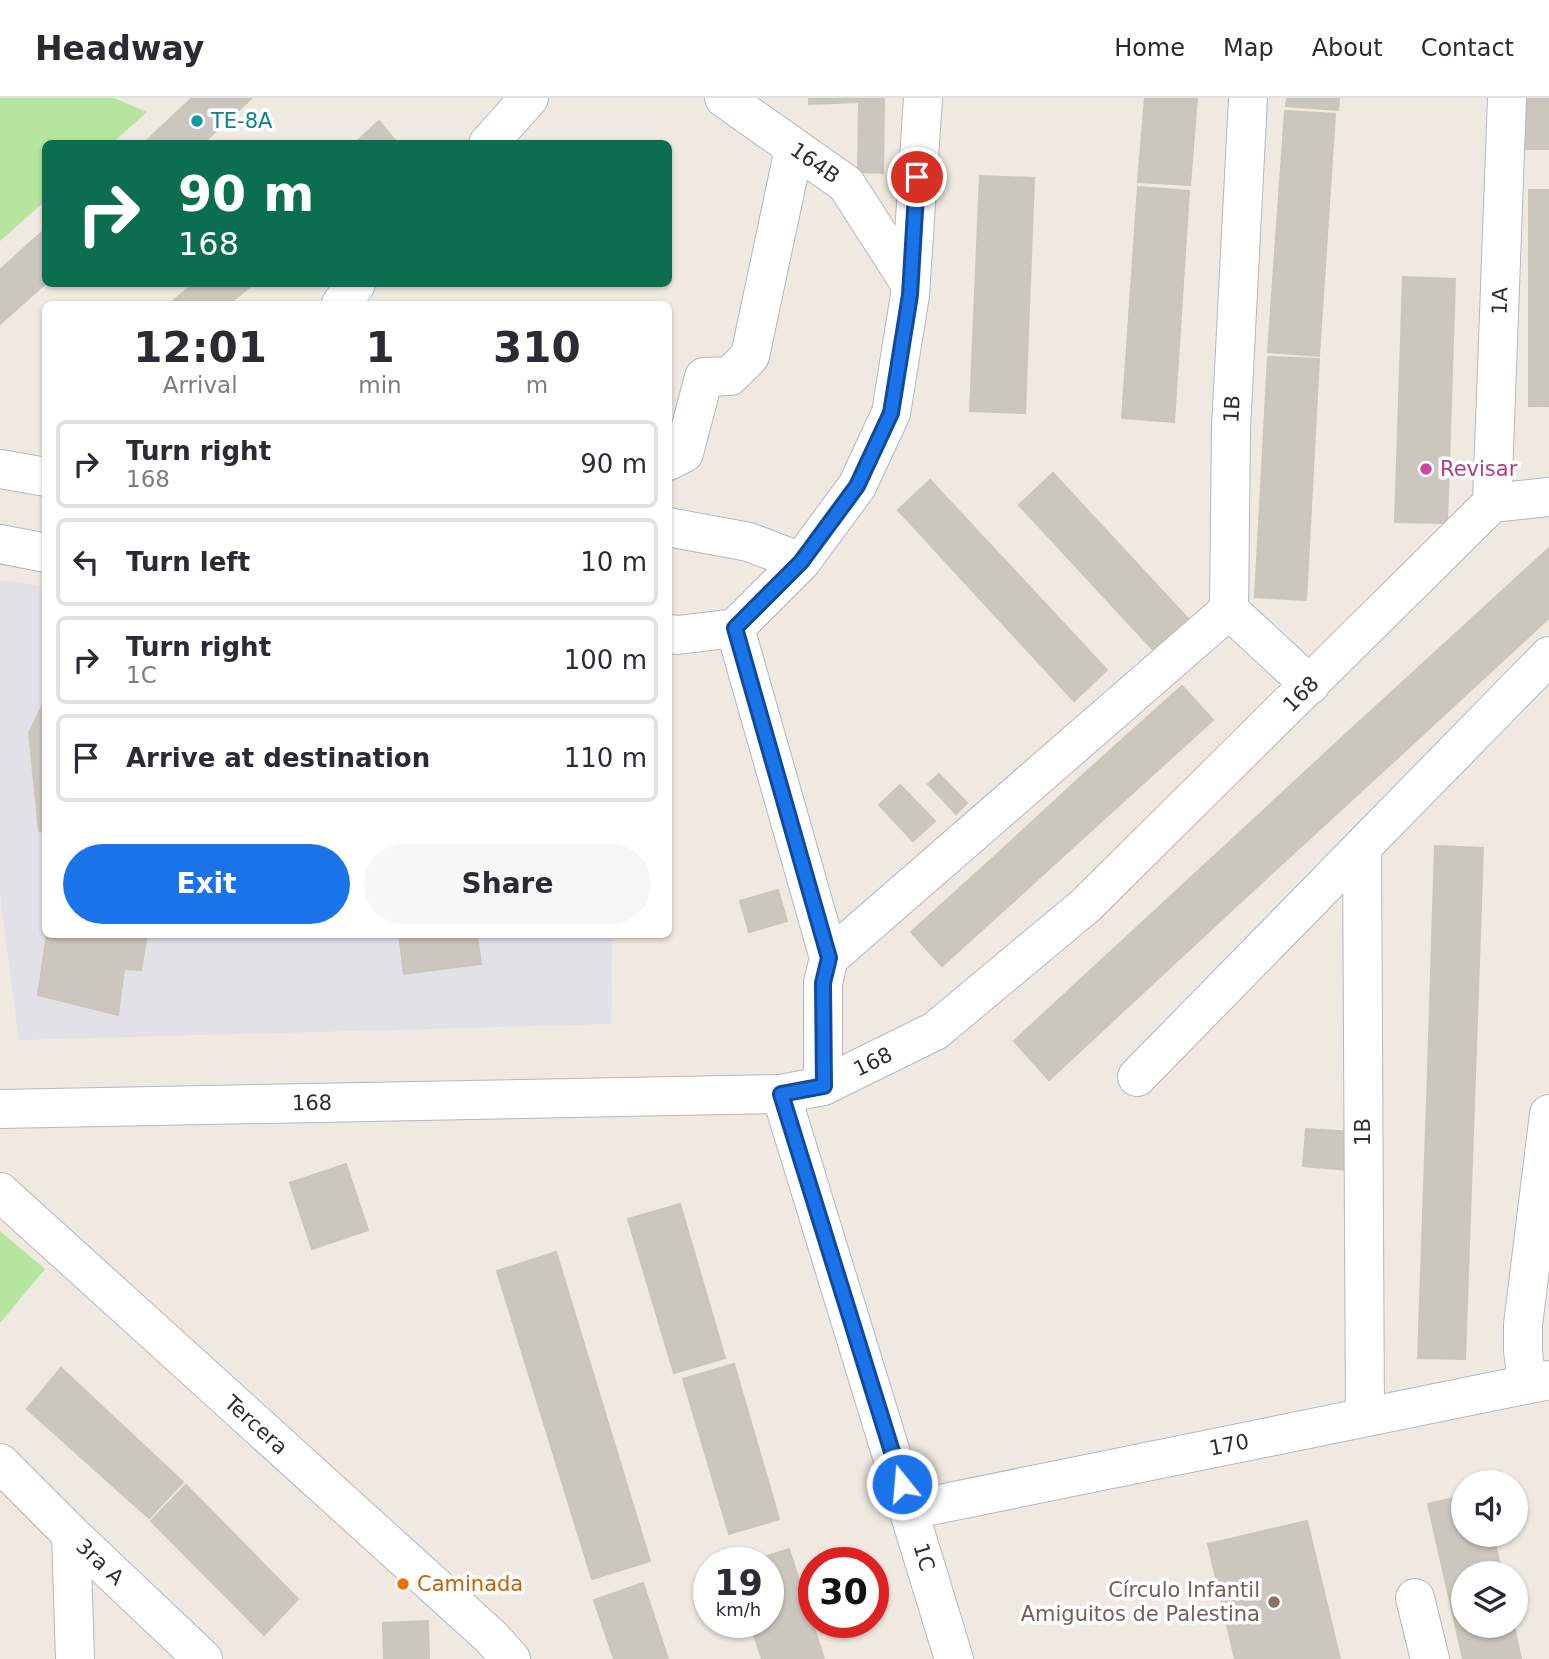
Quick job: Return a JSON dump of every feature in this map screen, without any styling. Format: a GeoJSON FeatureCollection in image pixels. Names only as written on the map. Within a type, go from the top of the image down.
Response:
{"type":"FeatureCollection","features":[{"type":"Feature","properties":{"kind":"street"},"geometry":{"type":"LineString","coordinates":[[492,140],[529,98]]}},
{"type":"Feature","properties":{"kind":"street","name":"164B"},"geometry":{"type":"LineString","coordinates":[[724,98],[846,184],[909,282]]}},
{"type":"Feature","properties":{"kind":"street"},"geometry":{"type":"LineString","coordinates":[[673,635],[735,628],[801,562],[857,486],[891,413],[910,295],[923,98]]}},
{"type":"Feature","properties":{"kind":"street","name":"1B"},"geometry":{"type":"LineString","coordinates":[[1229,610],[1231,428],[1248,98]]}},
{"type":"Feature","properties":{"kind":"street","name":"1A"},"geometry":{"type":"LineString","coordinates":[[1492,503],[1507,98]]}},
{"type":"Feature","properties":{"kind":"street"},"geometry":{"type":"LineString","coordinates":[[672,459],[684,453],[704,377],[730,376],[750,356],[794,149]]}},
{"type":"Feature","properties":{"kind":"street"},"geometry":{"type":"LineString","coordinates":[[0,469],[42,476]]}},
{"type":"Feature","properties":{"kind":"street"},"geometry":{"type":"LineString","coordinates":[[1492,503],[1549,497]]}},
{"type":"Feature","properties":{"kind":"street","name":"168"},"geometry":{"type":"LineString","coordinates":[[0,1109],[781,1094],[824,1086],[935,1031],[1085,906],[1492,503]]}},
{"type":"Feature","properties":{"kind":"street"},"geometry":{"type":"LineString","coordinates":[[672,528],[749,542],[801,562]]}},
{"type":"Feature","properties":{"kind":"street"},"geometry":{"type":"LineString","coordinates":[[0,544],[42,552]]}},
{"type":"Feature","properties":{"kind":"street"},"geometry":{"type":"LineString","coordinates":[[829,958],[1229,610],[1310,685]]}},
{"type":"Feature","properties":{"kind":"street"},"geometry":{"type":"LineString","coordinates":[[735,628],[829,958],[823,983],[824,1086]]}},
{"type":"Feature","properties":{"kind":"street"},"geometry":{"type":"LineString","coordinates":[[1137,1077],[1549,656]]}},
{"type":"Feature","properties":{"kind":"street","name":"1B"},"geometry":{"type":"LineString","coordinates":[[1362,847],[1365,1417]]}},
{"type":"Feature","properties":{"kind":"street","name":"1C"},"geometry":{"type":"LineString","coordinates":[[781,1094],[954,1659]]}},
{"type":"Feature","properties":{"kind":"street"},"geometry":{"type":"LineString","coordinates":[[1542,1387],[1523,1350],[1523,1325],[1549,1114]]}},
{"type":"Feature","properties":{"kind":"street","name":"Tercera"},"geometry":{"type":"LineString","coordinates":[[0,1192],[491,1637],[511,1659]]}},
{"type":"Feature","properties":{"kind":"street","name":"170"},"geometry":{"type":"LineString","coordinates":[[909,1510],[1365,1417],[1542,1387]]}},
{"type":"Feature","properties":{"kind":"street","name":"3ra A"},"geometry":{"type":"LineString","coordinates":[[0,1463],[71,1535],[203,1659]]}},
{"type":"Feature","properties":{"kind":"street"},"geometry":{"type":"LineString","coordinates":[[71,1535],[75,1659]]}},
{"type":"Feature","properties":{"kind":"street"},"geometry":{"type":"LineString","coordinates":[[1415,1598],[1430,1659]]}},
{"type":"Feature","properties":{"kind":"shaded area"},"geometry":{"type":"Polygon","coordinates":[[[0,580],[42,586],[42,938],[612,938],[611,1024],[19,1040],[0,895],[0,580]]]}},
{"type":"Feature","properties":{"kind":"green space"},"geometry":{"type":"Polygon","coordinates":[[[0,98],[114,98],[147,112],[115,140],[42,140],[42,204],[0,241],[0,98]]]}},
{"type":"Feature","properties":{"kind":"green space"},"geometry":{"type":"Polygon","coordinates":[[[0,1231],[45,1269],[0,1323],[0,1231]]]}},
{"type":"Feature","properties":{"kind":"building","name":"TE-8A"},"geometry":{"type":"Polygon","coordinates":[[[192,98],[252,98],[206,140],[147,140],[192,98]]]}},
{"type":"Feature","properties":{"kind":"building"},"geometry":{"type":"Polygon","coordinates":[[[809,98],[884,98],[883,173],[858,172],[859,102],[809,104],[809,98]]]}},
{"type":"Feature","properties":{"kind":"building"},"geometry":{"type":"Polygon","coordinates":[[[1145,98],[1197,98],[1190,185],[1138,182],[1145,98]]]}},
{"type":"Feature","properties":{"kind":"building"},"geometry":{"type":"Polygon","coordinates":[[[1287,98],[1339,98],[1338,110],[1286,106],[1287,98]]]}},
{"type":"Feature","properties":{"kind":"building"},"geometry":{"type":"Polygon","coordinates":[[[1525,98],[1549,98],[1549,149],[1525,149],[1525,98]]]}},
{"type":"Feature","properties":{"kind":"building"},"geometry":{"type":"Polygon","coordinates":[[[1285,111],[1335,114],[1319,356],[1268,352],[1285,111]]]}},
{"type":"Feature","properties":{"kind":"building"},"geometry":{"type":"Polygon","coordinates":[[[379,121],[395,140],[358,140],[379,121]]]}},
{"type":"Feature","properties":{"kind":"building"},"geometry":{"type":"Polygon","coordinates":[[[980,176],[1034,178],[1025,413],[970,411],[980,176]]]}},
{"type":"Feature","properties":{"kind":"building"},"geometry":{"type":"Polygon","coordinates":[[[1138,187],[1189,191],[1174,422],[1122,418],[1138,187]]]}},
{"type":"Feature","properties":{"kind":"building"},"geometry":{"type":"Polygon","coordinates":[[[1529,190],[1549,190],[1549,406],[1529,406],[1529,190]]]}},
{"type":"Feature","properties":{"kind":"building"},"geometry":{"type":"Polygon","coordinates":[[[42,232],[42,248],[34,239],[42,232]]]}},
{"type":"Feature","properties":{"kind":"building"},"geometry":{"type":"Polygon","coordinates":[[[34,239],[42,248],[42,287],[0,324],[0,270],[34,239]]]}},
{"type":"Feature","properties":{"kind":"building"},"geometry":{"type":"Polygon","coordinates":[[[1403,277],[1455,279],[1447,523],[1395,522],[1403,277]]]}},
{"type":"Feature","properties":{"kind":"building"},"geometry":{"type":"Polygon","coordinates":[[[190,287],[249,287],[233,301],[173,301],[190,287]]]}},
{"type":"Feature","properties":{"kind":"building"},"geometry":{"type":"Polygon","coordinates":[[[1268,357],[1319,359],[1306,600],[1255,597],[1268,357]]]}},
{"type":"Feature","properties":{"kind":"building"},"geometry":{"type":"Polygon","coordinates":[[[1053,473],[1191,622],[1157,654],[1019,505],[1053,473]]]}},
{"type":"Feature","properties":{"kind":"building"},"geometry":{"type":"Polygon","coordinates":[[[930,480],[1107,670],[1074,701],[898,510],[930,480]]]}},
{"type":"Feature","properties":{"kind":"building"},"geometry":{"type":"Polygon","coordinates":[[[1549,548],[1549,618],[1393,762],[1359,722],[1549,548]]]}},
{"type":"Feature","properties":{"kind":"building"},"geometry":{"type":"Polygon","coordinates":[[[1182,686],[1213,720],[1116,808],[1084,774],[1182,686]]]}},
{"type":"Feature","properties":{"kind":"building"},"geometry":{"type":"Polygon","coordinates":[[[42,706],[42,832],[39,831],[29,733],[42,706]]]}},
{"type":"Feature","properties":{"kind":"building"},"geometry":{"type":"Polygon","coordinates":[[[1359,722],[1393,762],[1246,897],[1212,858],[1359,722]]]}},
{"type":"Feature","properties":{"kind":"building"},"geometry":{"type":"Polygon","coordinates":[[[939,774],[967,803],[956,814],[928,784],[939,774]]]}},
{"type":"Feature","properties":{"kind":"building"},"geometry":{"type":"Polygon","coordinates":[[[1084,774],[1116,808],[1014,901],[983,867],[1084,774]]]}},
{"type":"Feature","properties":{"kind":"building"},"geometry":{"type":"Polygon","coordinates":[[[900,785],[935,821],[913,841],[879,805],[900,785]]]}},
{"type":"Feature","properties":{"kind":"building"},"geometry":{"type":"Polygon","coordinates":[[[1435,846],[1483,848],[1474,1104],[1427,1102],[1435,846]]]}},
{"type":"Feature","properties":{"kind":"building"},"geometry":{"type":"Polygon","coordinates":[[[1212,858],[1246,897],[1049,1080],[1014,1041],[1212,858]]]}},
{"type":"Feature","properties":{"kind":"building"},"geometry":{"type":"Polygon","coordinates":[[[983,867],[1014,901],[942,966],[911,932],[983,867]]]}},
{"type":"Feature","properties":{"kind":"building"},"geometry":{"type":"Polygon","coordinates":[[[778,890],[787,921],[749,932],[740,901],[778,890]]]}},
{"type":"Feature","properties":{"kind":"building"},"geometry":{"type":"Polygon","coordinates":[[[46,938],[146,938],[141,970],[124,969],[118,1015],[38,995],[46,938]]]}},
{"type":"Feature","properties":{"kind":"building"},"geometry":{"type":"Polygon","coordinates":[[[400,938],[478,938],[481,964],[404,974],[400,938]]]}},
{"type":"Feature","properties":{"kind":"building"},"geometry":{"type":"Polygon","coordinates":[[[1427,1102],[1474,1104],[1465,1359],[1418,1358],[1427,1102]]]}},
{"type":"Feature","properties":{"kind":"building"},"geometry":{"type":"Polygon","coordinates":[[[1306,1129],[1352,1132],[1349,1170],[1303,1166],[1306,1129]]]}},
{"type":"Feature","properties":{"kind":"building"},"geometry":{"type":"Polygon","coordinates":[[[346,1164],[368,1230],[312,1249],[290,1183],[346,1164]]]}},
{"type":"Feature","properties":{"kind":"building"},"geometry":{"type":"Polygon","coordinates":[[[680,1204],[725,1358],[674,1373],[628,1219],[680,1204]]]}},
{"type":"Feature","properties":{"kind":"building"},"geometry":{"type":"Polygon","coordinates":[[[556,1252],[650,1561],[592,1579],[497,1271],[556,1252]]]}},
{"type":"Feature","properties":{"kind":"building"},"geometry":{"type":"Polygon","coordinates":[[[734,1364],[779,1519],[729,1534],[683,1379],[734,1364]]]}},
{"type":"Feature","properties":{"kind":"building"},"geometry":{"type":"Polygon","coordinates":[[[61,1368],[183,1482],[149,1518],[27,1409],[61,1368]]]}},
{"type":"Feature","properties":{"kind":"building"},"geometry":{"type":"Polygon","coordinates":[[[186,1485],[298,1599],[264,1635],[151,1521],[186,1485]]]}},
{"type":"Feature","properties":{"kind":"building"},"geometry":{"type":"Polygon","coordinates":[[[1451,1499],[1451,1547],[1496,1547],[1499,1561],[1451,1561],[1451,1606],[1428,1504],[1451,1499]]]}},
{"type":"Feature","properties":{"kind":"building","name":"Círculo Infantil Amiguitos de Palestina"},"geometry":{"type":"Polygon","coordinates":[[[1307,1521],[1340,1659],[1235,1659],[1208,1544],[1307,1521]]]}},
{"type":"Feature","properties":{"kind":"building"},"geometry":{"type":"Polygon","coordinates":[[[789,1549],[798,1577],[798,1638],[817,1638],[824,1659],[762,1659],[755,1638],[784,1638],[784,1551],[789,1549]]]}},
{"type":"Feature","properties":{"kind":"building"},"geometry":{"type":"Polygon","coordinates":[[[643,1583],[668,1659],[614,1659],[594,1600],[643,1583]]]}},
{"type":"Feature","properties":{"kind":"building"},"geometry":{"type":"Polygon","coordinates":[[[428,1621],[429,1659],[384,1659],[383,1623],[428,1621]]]}},
{"type":"Feature","properties":{"kind":"building"},"geometry":{"type":"Polygon","coordinates":[[[1458,1638],[1517,1638],[1521,1659],[1463,1659],[1458,1638]]]}},
{"type":"Feature","properties":{"kind":"place","name":"TE-8A"},"geometry":{"type":"Point","coordinates":[197,121]}},
{"type":"Feature","properties":{"kind":"place","name":"Revisar"},"geometry":{"type":"Point","coordinates":[1426,469]}},
{"type":"Feature","properties":{"kind":"place","name":"Caminada"},"geometry":{"type":"Point","coordinates":[403,1584]}},
{"type":"Feature","properties":{"kind":"place","name":"Círculo Infantil Amiguitos de Palestina"},"geometry":{"type":"Point","coordinates":[1274,1602]}},
{"type":"Feature","properties":{"kind":"route"},"geometry":{"type":"LineString","coordinates":[[902,1484],[781,1094],[824,1086],[823,983],[829,958],[735,628],[801,562],[857,486],[891,413],[910,295],[917,177]]}}]}
